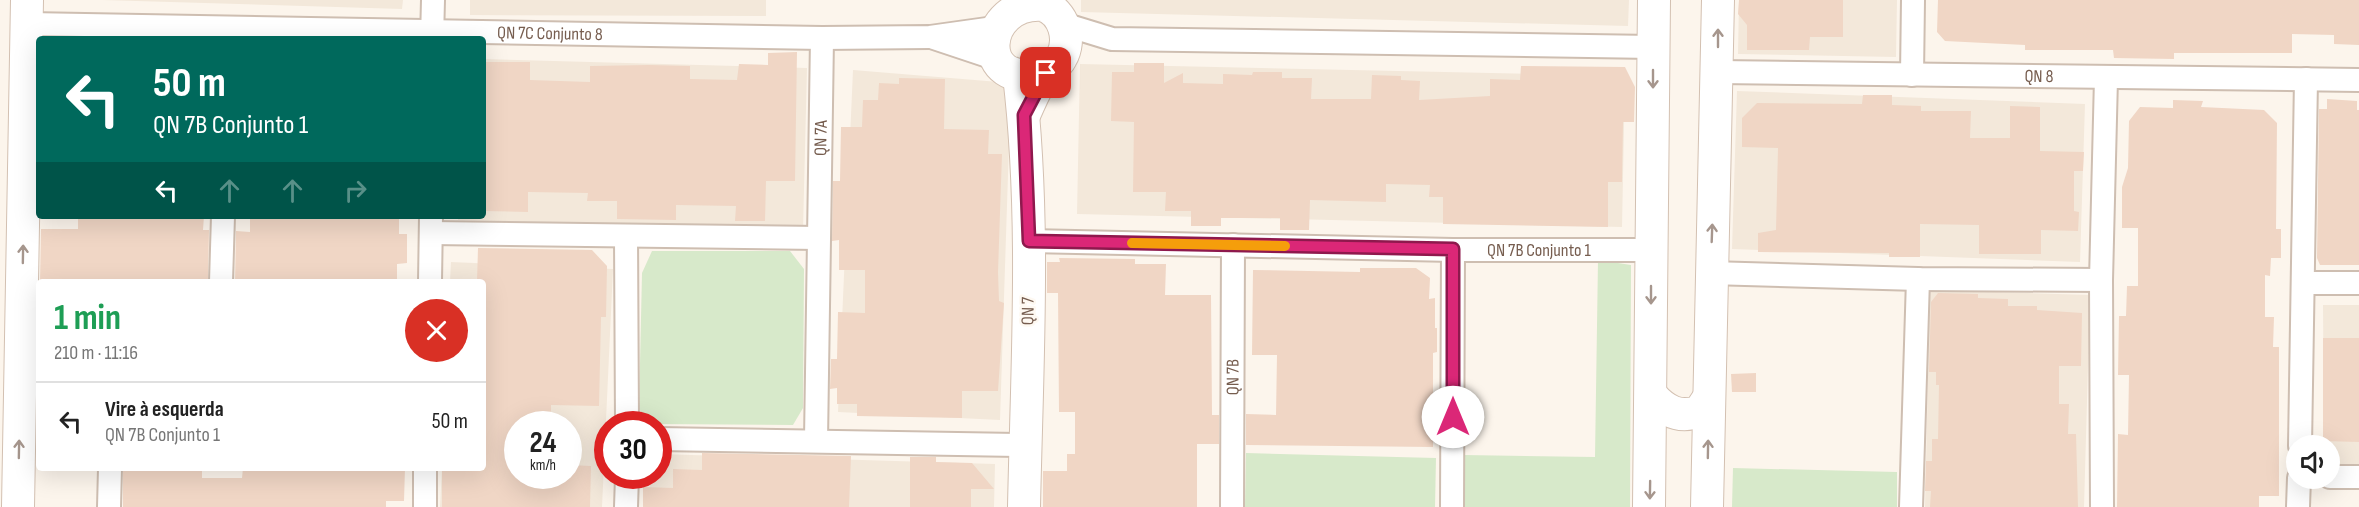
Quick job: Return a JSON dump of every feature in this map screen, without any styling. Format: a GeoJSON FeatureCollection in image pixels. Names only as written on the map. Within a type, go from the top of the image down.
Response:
{"type":"FeatureCollection","features":[{"type":"Feature","properties":{"kind":"main road"},"geometry":{"type":"LineString","coordinates":[[1649,507],[1652,396],[1654,0]]}},
{"type":"Feature","properties":{"kind":"main road"},"geometry":{"type":"LineString","coordinates":[[1707,507],[1710,273],[1718,72],[1718,0]]}},
{"type":"Feature","properties":{"kind":"main road"},"geometry":{"type":"LineString","coordinates":[[1036,7],[1066,41],[1031,66],[992,44],[993,28],[1002,14],[1036,7]]}},
{"type":"Feature","properties":{"kind":"main road"},"geometry":{"type":"LineString","coordinates":[[18,507],[28,12]]}},
{"type":"Feature","properties":{"kind":"main road","name":"QN 7"},"geometry":{"type":"LineString","coordinates":[[1024,507],[1029,241],[1024,115],[1031,66]]}},
{"type":"Feature","properties":{"kind":"main road"},"geometry":{"type":"LineString","coordinates":[[0,94],[15,90],[26,74]]}},
{"type":"Feature","properties":{"kind":"main road"},"geometry":{"type":"LineString","coordinates":[[1652,396],[1670,412],[1682,415],[1701,411],[1708,399]]}},
{"type":"Feature","properties":{"kind":"street"},"geometry":{"type":"LineString","coordinates":[[432,35],[433,0]]}},
{"type":"Feature","properties":{"kind":"street"},"geometry":{"type":"LineString","coordinates":[[1912,75],[1913,0]]}},
{"type":"Feature","properties":{"kind":"street"},"geometry":{"type":"LineString","coordinates":[[1036,7],[1112,39]]}},
{"type":"Feature","properties":{"kind":"street","name":"QN 7C Conjunto 8"},"geometry":{"type":"LineString","coordinates":[[28,12],[227,33],[822,38],[930,37],[993,28]]}},
{"type":"Feature","properties":{"kind":"street","name":"QN 7C Conjunto 8"},"geometry":{"type":"LineString","coordinates":[[930,37],[1031,66]]}},
{"type":"Feature","properties":{"kind":"street","name":"QN 7A"},"geometry":{"type":"LineString","coordinates":[[816,440],[822,38]]}},
{"type":"Feature","properties":{"kind":"street"},"geometry":{"type":"LineString","coordinates":[[1031,66],[1112,39],[1653,47]]}},
{"type":"Feature","properties":{"kind":"street","name":"QN 8"},"geometry":{"type":"LineString","coordinates":[[1718,72],[2359,80]]}},
{"type":"Feature","properties":{"kind":"street"},"geometry":{"type":"LineString","coordinates":[[2102,507],[2101,280],[2106,78]]}},
{"type":"Feature","properties":{"kind":"street"},"geometry":{"type":"LineString","coordinates":[[2300,435],[2305,283],[2306,79]]}},
{"type":"Feature","properties":{"kind":"street"},"geometry":{"type":"LineString","coordinates":[[221,279],[223,219]]}},
{"type":"Feature","properties":{"kind":"street"},"geometry":{"type":"LineString","coordinates":[[430,279],[431,224],[626,236],[818,238]]}},
{"type":"Feature","properties":{"kind":"street"},"geometry":{"type":"LineString","coordinates":[[626,236],[627,411]]}},
{"type":"Feature","properties":{"kind":"street","name":"QN 7B Conjunto 1"},"geometry":{"type":"LineString","coordinates":[[1029,241],[1453,249],[1651,250]]}},
{"type":"Feature","properties":{"kind":"street","name":"QN 7B"},"geometry":{"type":"LineString","coordinates":[[1232,507],[1233,245]]}},
{"type":"Feature","properties":{"kind":"street"},"geometry":{"type":"LineString","coordinates":[[1452,507],[1453,249]]}},
{"type":"Feature","properties":{"kind":"street"},"geometry":{"type":"LineString","coordinates":[[1710,273],[1917,279],[2101,280]]}},
{"type":"Feature","properties":{"kind":"street"},"geometry":{"type":"LineString","coordinates":[[1911,507],[1917,279]]}},
{"type":"Feature","properties":{"kind":"street"},"geometry":{"type":"LineString","coordinates":[[2305,283],[2359,283]]}},
{"type":"Feature","properties":{"kind":"street"},"geometry":{"type":"LineString","coordinates":[[672,439],[1025,445]]}},
{"type":"Feature","properties":{"kind":"street"},"geometry":{"type":"LineString","coordinates":[[110,471],[110,507]]}},
{"type":"Feature","properties":{"kind":"street"},"geometry":{"type":"LineString","coordinates":[[425,471],[425,507]]}},
{"type":"Feature","properties":{"kind":"street"},"geometry":{"type":"LineString","coordinates":[[2340,477],[2359,477]]}},
{"type":"Feature","properties":{"kind":"street"},"geometry":{"type":"LineString","coordinates":[[626,507],[627,489]]}},
{"type":"Feature","properties":{"kind":"street"},"geometry":{"type":"LineString","coordinates":[[2298,507],[2299,489]]}},
{"type":"Feature","properties":{"kind":"shaded area"},"geometry":{"type":"Polygon","coordinates":[[[102,0],[403,0],[402,9],[102,0]]]}},
{"type":"Feature","properties":{"kind":"shaded area"},"geometry":{"type":"Polygon","coordinates":[[[470,0],[766,0],[766,16],[470,15],[470,0]]]}},
{"type":"Feature","properties":{"kind":"shaded area"},"geometry":{"type":"Polygon","coordinates":[[[1081,0],[1629,0],[1628,26],[1081,12],[1081,0]]]}},
{"type":"Feature","properties":{"kind":"shaded area"},"geometry":{"type":"Polygon","coordinates":[[[1739,0],[1897,0],[1896,57],[1738,54],[1739,0]]]}},
{"type":"Feature","properties":{"kind":"shaded area"},"geometry":{"type":"Polygon","coordinates":[[[486,59],[807,68],[803,230],[458,220],[486,219],[486,59]]]}},
{"type":"Feature","properties":{"kind":"shaded area"},"geometry":{"type":"Polygon","coordinates":[[[1080,64],[1625,76],[1622,227],[1077,214],[1080,64]]]}},
{"type":"Feature","properties":{"kind":"shaded area"},"geometry":{"type":"Polygon","coordinates":[[[853,70],[1011,83],[1000,420],[838,412],[853,70]]]}},
{"type":"Feature","properties":{"kind":"shaded area"},"geometry":{"type":"Polygon","coordinates":[[[1737,91],[2085,104],[2080,262],[1732,249],[1737,91]]]}},
{"type":"Feature","properties":{"kind":"shaded area"},"geometry":{"type":"Polygon","coordinates":[[[451,262],[613,269],[606,411],[594,411],[594,489],[603,489],[602,507],[440,507],[442,471],[486,471],[486,279],[450,279],[451,262]]]}},
{"type":"Feature","properties":{"kind":"shaded area"},"geometry":{"type":"Polygon","coordinates":[[[1930,290],[2090,295],[2084,507],[1925,507],[1930,290]]]}},
{"type":"Feature","properties":{"kind":"shaded area"},"geometry":{"type":"Polygon","coordinates":[[[2323,305],[2359,305],[2359,466],[2340,466],[2340,435],[2324,435],[2323,305]]]}},
{"type":"Feature","properties":{"kind":"shaded area"},"geometry":{"type":"Polygon","coordinates":[[[672,454],[995,464],[994,507],[649,507],[650,489],[672,489],[672,454]]]}},
{"type":"Feature","properties":{"kind":"green space"},"geometry":{"type":"Polygon","coordinates":[[[652,251],[790,251],[804,269],[803,408],[793,425],[672,424],[672,411],[640,411],[642,273],[652,251]]]}},
{"type":"Feature","properties":{"kind":"green space"},"geometry":{"type":"Polygon","coordinates":[[[1598,260],[1631,265],[1630,507],[1464,507],[1464,455],[1595,457],[1598,260]]]}},
{"type":"Feature","properties":{"kind":"green space"},"geometry":{"type":"Polygon","coordinates":[[[1246,453],[1436,458],[1435,507],[1245,507],[1246,453]]]}},
{"type":"Feature","properties":{"kind":"green space"},"geometry":{"type":"Polygon","coordinates":[[[1733,468],[1897,472],[1897,507],[1732,507],[1733,468]]]}},
{"type":"Feature","properties":{"kind":"building"},"geometry":{"type":"Polygon","coordinates":[[[1739,0],[1843,0],[1843,37],[1810,37],[1809,50],[1747,50],[1747,25],[1738,14],[1739,0]]]}},
{"type":"Feature","properties":{"kind":"building"},"geometry":{"type":"Polygon","coordinates":[[[1938,0],[2359,0],[2359,45],[2334,44],[2334,35],[2292,34],[2292,53],[2174,53],[2174,59],[2114,58],[2113,50],[2025,50],[2025,45],[1945,41],[1937,32],[1938,0]]]}},
{"type":"Feature","properties":{"kind":"building"},"geometry":{"type":"Polygon","coordinates":[[[797,52],[795,181],[766,181],[765,221],[735,221],[736,206],[676,205],[676,220],[617,219],[617,201],[587,201],[588,193],[528,192],[528,212],[486,211],[486,62],[530,62],[530,80],[590,82],[590,66],[649,65],[690,66],[690,79],[737,80],[739,64],[768,65],[768,53],[797,52]]]}},
{"type":"Feature","properties":{"kind":"building"},"geometry":{"type":"Polygon","coordinates":[[[1134,63],[1164,63],[1164,83],[1183,73],[1183,83],[1223,84],[1223,74],[1252,75],[1253,72],[1282,72],[1282,78],[1312,78],[1311,99],[1371,99],[1372,75],[1401,76],[1401,80],[1420,81],[1419,100],[1490,96],[1490,79],[1520,80],[1521,66],[1625,67],[1635,87],[1634,122],[1623,122],[1622,182],[1608,182],[1608,227],[1443,224],[1443,197],[1429,197],[1430,185],[1386,184],[1386,202],[1310,200],[1309,230],[1280,230],[1280,218],[1221,218],[1221,226],[1191,226],[1191,211],[1165,211],[1166,192],[1133,192],[1134,122],[1111,121],[1112,72],[1134,72],[1134,63]]]}},
{"type":"Feature","properties":{"kind":"building"},"geometry":{"type":"Polygon","coordinates":[[[899,78],[945,79],[944,129],[989,130],[988,154],[1002,154],[998,272],[999,301],[1004,303],[998,391],[962,391],[962,418],[857,416],[857,404],[837,404],[837,388],[830,389],[831,359],[837,359],[838,312],[865,313],[865,270],[839,270],[839,240],[832,241],[833,181],[840,181],[841,127],[862,127],[863,100],[878,100],[879,83],[899,84],[899,78]]]}},
{"type":"Feature","properties":{"kind":"building"},"geometry":{"type":"Polygon","coordinates":[[[1863,95],[1892,95],[1892,105],[1921,106],[1921,111],[1971,111],[1970,138],[2010,138],[2010,106],[2040,107],[2040,151],[2084,152],[2083,171],[2074,171],[2074,211],[2079,212],[2078,231],[2041,230],[2041,254],[1979,254],[1979,225],[1920,224],[1920,257],[1889,257],[1889,253],[1758,252],[1758,233],[1776,230],[1778,148],[1742,147],[1742,118],[1757,103],[1862,104],[1863,95]]]}},
{"type":"Feature","properties":{"kind":"building"},"geometry":{"type":"Polygon","coordinates":[[[2327,99],[2357,101],[2357,110],[2359,110],[2359,265],[2320,265],[2317,258],[2319,109],[2327,109],[2327,99]]]}},
{"type":"Feature","properties":{"kind":"building"},"geometry":{"type":"Polygon","coordinates":[[[2173,100],[2203,101],[2201,107],[2264,110],[2277,123],[2276,229],[2281,229],[2281,258],[2271,258],[2270,276],[2265,275],[2265,317],[2274,317],[2273,347],[2279,347],[2279,496],[2259,496],[2259,507],[2117,507],[2118,434],[2128,435],[2129,375],[2118,375],[2119,316],[2126,316],[2127,286],[2138,286],[2138,228],[2122,228],[2122,187],[2128,168],[2129,121],[2140,107],[2173,108],[2173,100]]]}},
{"type":"Feature","properties":{"kind":"building"},"geometry":{"type":"Polygon","coordinates":[[[78,219],[204,219],[203,230],[209,230],[208,279],[40,279],[41,229],[78,229],[78,219]]]}},
{"type":"Feature","properties":{"kind":"building"},"geometry":{"type":"Polygon","coordinates":[[[250,219],[399,219],[399,234],[407,234],[407,263],[397,264],[397,279],[235,279],[236,231],[250,232],[250,219]]]}},
{"type":"Feature","properties":{"kind":"building"},"geometry":{"type":"Polygon","coordinates":[[[478,248],[592,250],[607,266],[606,317],[601,317],[599,406],[551,405],[551,411],[504,411],[504,489],[582,489],[582,466],[591,466],[590,507],[442,507],[442,471],[486,471],[486,279],[477,279],[478,248]]]}},
{"type":"Feature","properties":{"kind":"building"},"geometry":{"type":"Polygon","coordinates":[[[1059,258],[1135,259],[1135,264],[1166,264],[1165,295],[1211,295],[1212,415],[1219,415],[1219,444],[1197,444],[1197,507],[1043,507],[1043,471],[1067,471],[1067,454],[1075,454],[1075,412],[1059,412],[1058,293],[1047,293],[1047,262],[1060,262],[1059,258]]]}},
{"type":"Feature","properties":{"kind":"building"},"geometry":{"type":"Polygon","coordinates":[[[1360,268],[1416,268],[1430,278],[1429,299],[1435,298],[1435,328],[1437,328],[1437,352],[1433,353],[1433,447],[1246,445],[1246,414],[1276,415],[1277,355],[1252,355],[1253,270],[1360,272],[1360,268]]]}},
{"type":"Feature","properties":{"kind":"building"},"geometry":{"type":"Polygon","coordinates":[[[1938,293],[1978,294],[1978,298],[2008,299],[2008,306],[2037,306],[2037,310],[2082,313],[2081,366],[2059,366],[2059,404],[2069,404],[2068,434],[2076,434],[2078,507],[1930,507],[1931,491],[1925,491],[1926,461],[1932,461],[1932,439],[1938,439],[1939,385],[1936,385],[1936,372],[1929,372],[1931,302],[1938,293]]]}},
{"type":"Feature","properties":{"kind":"building"},"geometry":{"type":"Polygon","coordinates":[[[2323,338],[2359,338],[2359,442],[2340,441],[2340,435],[2323,435],[2323,338]]]}},
{"type":"Feature","properties":{"kind":"building"},"geometry":{"type":"Polygon","coordinates":[[[1756,373],[1756,392],[1732,392],[1731,374],[1756,373]]]}},
{"type":"Feature","properties":{"kind":"building"},"geometry":{"type":"Polygon","coordinates":[[[702,453],[851,456],[849,507],[643,507],[643,489],[673,488],[673,469],[702,470],[702,453]]]}},
{"type":"Feature","properties":{"kind":"building"},"geometry":{"type":"Polygon","coordinates":[[[910,457],[936,457],[936,462],[972,463],[994,489],[971,489],[971,507],[910,507],[910,457]]]}},
{"type":"Feature","properties":{"kind":"building"},"geometry":{"type":"Polygon","coordinates":[[[123,471],[202,471],[202,478],[242,478],[243,471],[405,471],[404,501],[386,501],[386,507],[123,507],[123,471]]]}},
{"type":"Feature","properties":{"kind":"slow traffic"},"geometry":{"type":"LineString","coordinates":[[1132,243],[1285,246]]}},
{"type":"Feature","properties":{"kind":"route"},"geometry":{"type":"LineString","coordinates":[[1046,73],[1024,115],[1029,241],[1453,249],[1453,417]]}}]}
